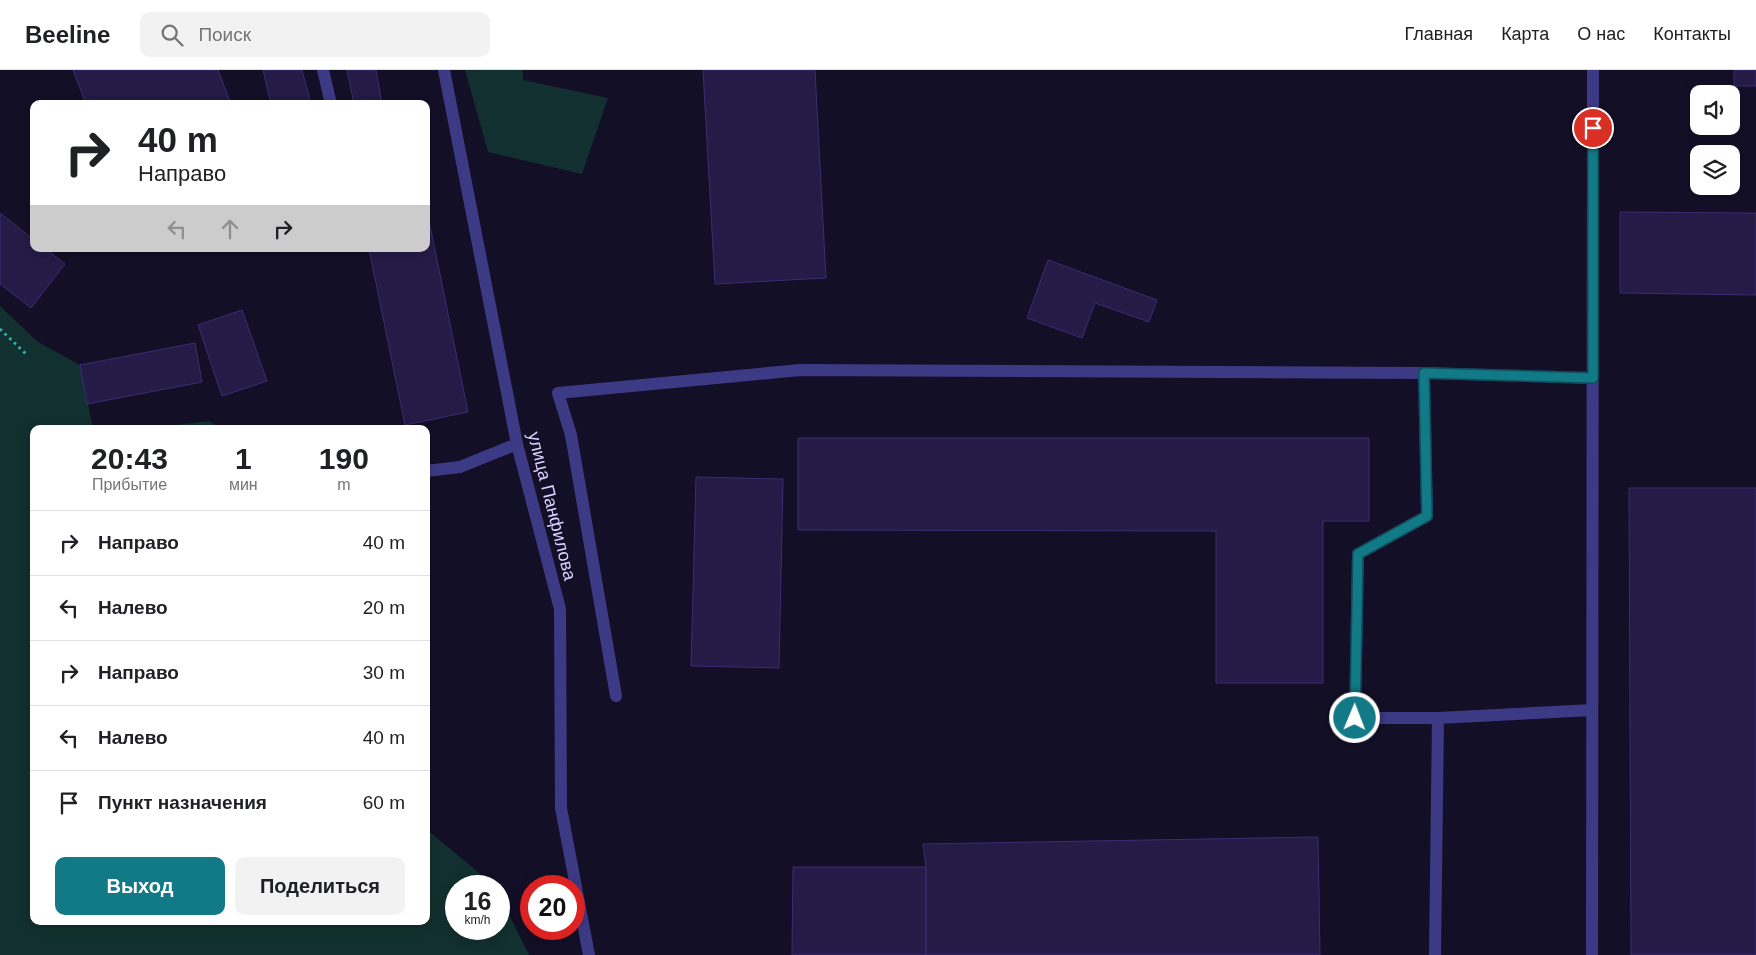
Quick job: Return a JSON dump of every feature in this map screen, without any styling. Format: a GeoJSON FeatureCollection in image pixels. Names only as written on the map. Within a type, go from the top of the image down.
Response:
{"type":"FeatureCollection","features":[{"type":"Feature","properties":{"kind":"street"},"geometry":{"type":"LineString","coordinates":[[323,70],[330,100]]}},
{"type":"Feature","properties":{"kind":"street","name":"улица Панфилова"},"geometry":{"type":"LineString","coordinates":[[444,70],[517,444],[560,609],[561,808],[589,955]]}},
{"type":"Feature","properties":{"kind":"street"},"geometry":{"type":"LineString","coordinates":[[1592,955],[1593,70]]}},
{"type":"Feature","properties":{"kind":"street"},"geometry":{"type":"LineString","coordinates":[[616,696],[571,435],[558,393],[800,370],[1424,373],[1593,378]]}},
{"type":"Feature","properties":{"kind":"street"},"geometry":{"type":"LineString","coordinates":[[1424,373],[1427,516],[1358,554],[1355,718],[1438,718],[1592,710]]}},
{"type":"Feature","properties":{"kind":"street"},"geometry":{"type":"LineString","coordinates":[[430,471],[460,467],[517,444]]}},
{"type":"Feature","properties":{"kind":"street"},"geometry":{"type":"LineString","coordinates":[[1435,955],[1438,718]]}},
{"type":"Feature","properties":{"kind":"path"},"geometry":{"type":"LineString","coordinates":[[0,329],[26,354]]}},
{"type":"Feature","properties":{"kind":"green space"},"geometry":{"type":"Polygon","coordinates":[[[465,70],[523,70],[523,80],[608,98],[582,174],[488,152],[465,70]]]}},
{"type":"Feature","properties":{"kind":"green space"},"geometry":{"type":"Polygon","coordinates":[[[0,306],[38,342],[80,365],[92,425],[30,425],[30,925],[430,925],[430,832],[482,875],[445,875],[445,940],[510,940],[510,916],[529,955],[0,955],[0,306]]]}},
{"type":"Feature","properties":{"kind":"green space"},"geometry":{"type":"Polygon","coordinates":[[[209,421],[216,425],[175,425],[209,421]]]}},
{"type":"Feature","properties":{"kind":"building"},"geometry":{"type":"Polygon","coordinates":[[[73,70],[218,70],[229,100],[84,100],[73,70]]]}},
{"type":"Feature","properties":{"kind":"building"},"geometry":{"type":"Polygon","coordinates":[[[263,70],[302,70],[310,100],[270,100],[263,70]]]}},
{"type":"Feature","properties":{"kind":"building"},"geometry":{"type":"Polygon","coordinates":[[[347,70],[376,70],[381,100],[353,100],[347,70]]]}},
{"type":"Feature","properties":{"kind":"building"},"geometry":{"type":"Polygon","coordinates":[[[703,70],[815,70],[826,278],[715,284],[703,70]]]}},
{"type":"Feature","properties":{"kind":"building"},"geometry":{"type":"Polygon","coordinates":[[[1734,70],[1756,70],[1756,86],[1734,85],[1734,70]]]}},
{"type":"Feature","properties":{"kind":"building"},"geometry":{"type":"Polygon","coordinates":[[[1620,212],[1756,213],[1756,295],[1620,293],[1620,212]]]}},
{"type":"Feature","properties":{"kind":"building"},"geometry":{"type":"Polygon","coordinates":[[[0,213],[30,237],[30,252],[50,252],[65,264],[31,308],[0,284],[0,213]]]}},
{"type":"Feature","properties":{"kind":"building"},"geometry":{"type":"Polygon","coordinates":[[[430,226],[468,412],[405,425],[370,252],[430,252],[430,226]]]}},
{"type":"Feature","properties":{"kind":"building"},"geometry":{"type":"Polygon","coordinates":[[[1048,260],[1157,300],[1149,322],[1095,303],[1082,338],[1027,318],[1048,260]]]}},
{"type":"Feature","properties":{"kind":"building"},"geometry":{"type":"Polygon","coordinates":[[[242,310],[267,381],[222,396],[198,325],[242,310]]]}},
{"type":"Feature","properties":{"kind":"building"},"geometry":{"type":"Polygon","coordinates":[[[195,343],[202,382],[87,404],[80,365],[195,343]]]}},
{"type":"Feature","properties":{"kind":"building"},"geometry":{"type":"Polygon","coordinates":[[[798,438],[1369,438],[1369,521],[1323,521],[1323,683],[1216,683],[1216,531],[798,530],[798,438]]]}},
{"type":"Feature","properties":{"kind":"building"},"geometry":{"type":"Polygon","coordinates":[[[696,477],[783,479],[779,668],[691,666],[696,477]]]}},
{"type":"Feature","properties":{"kind":"building"},"geometry":{"type":"Polygon","coordinates":[[[1629,488],[1756,488],[1756,955],[1631,955],[1629,488]]]}},
{"type":"Feature","properties":{"kind":"building"},"geometry":{"type":"Polygon","coordinates":[[[1318,837],[1320,955],[926,955],[926,867],[923,844],[1318,837]]]}},
{"type":"Feature","properties":{"kind":"building"},"geometry":{"type":"Polygon","coordinates":[[[793,867],[926,867],[926,955],[792,955],[793,867]]]}},
{"type":"Feature","properties":{"kind":"route"},"geometry":{"type":"LineString","coordinates":[[1355,718],[1358,554],[1427,516],[1424,373],[1593,378],[1593,128]]}}]}
